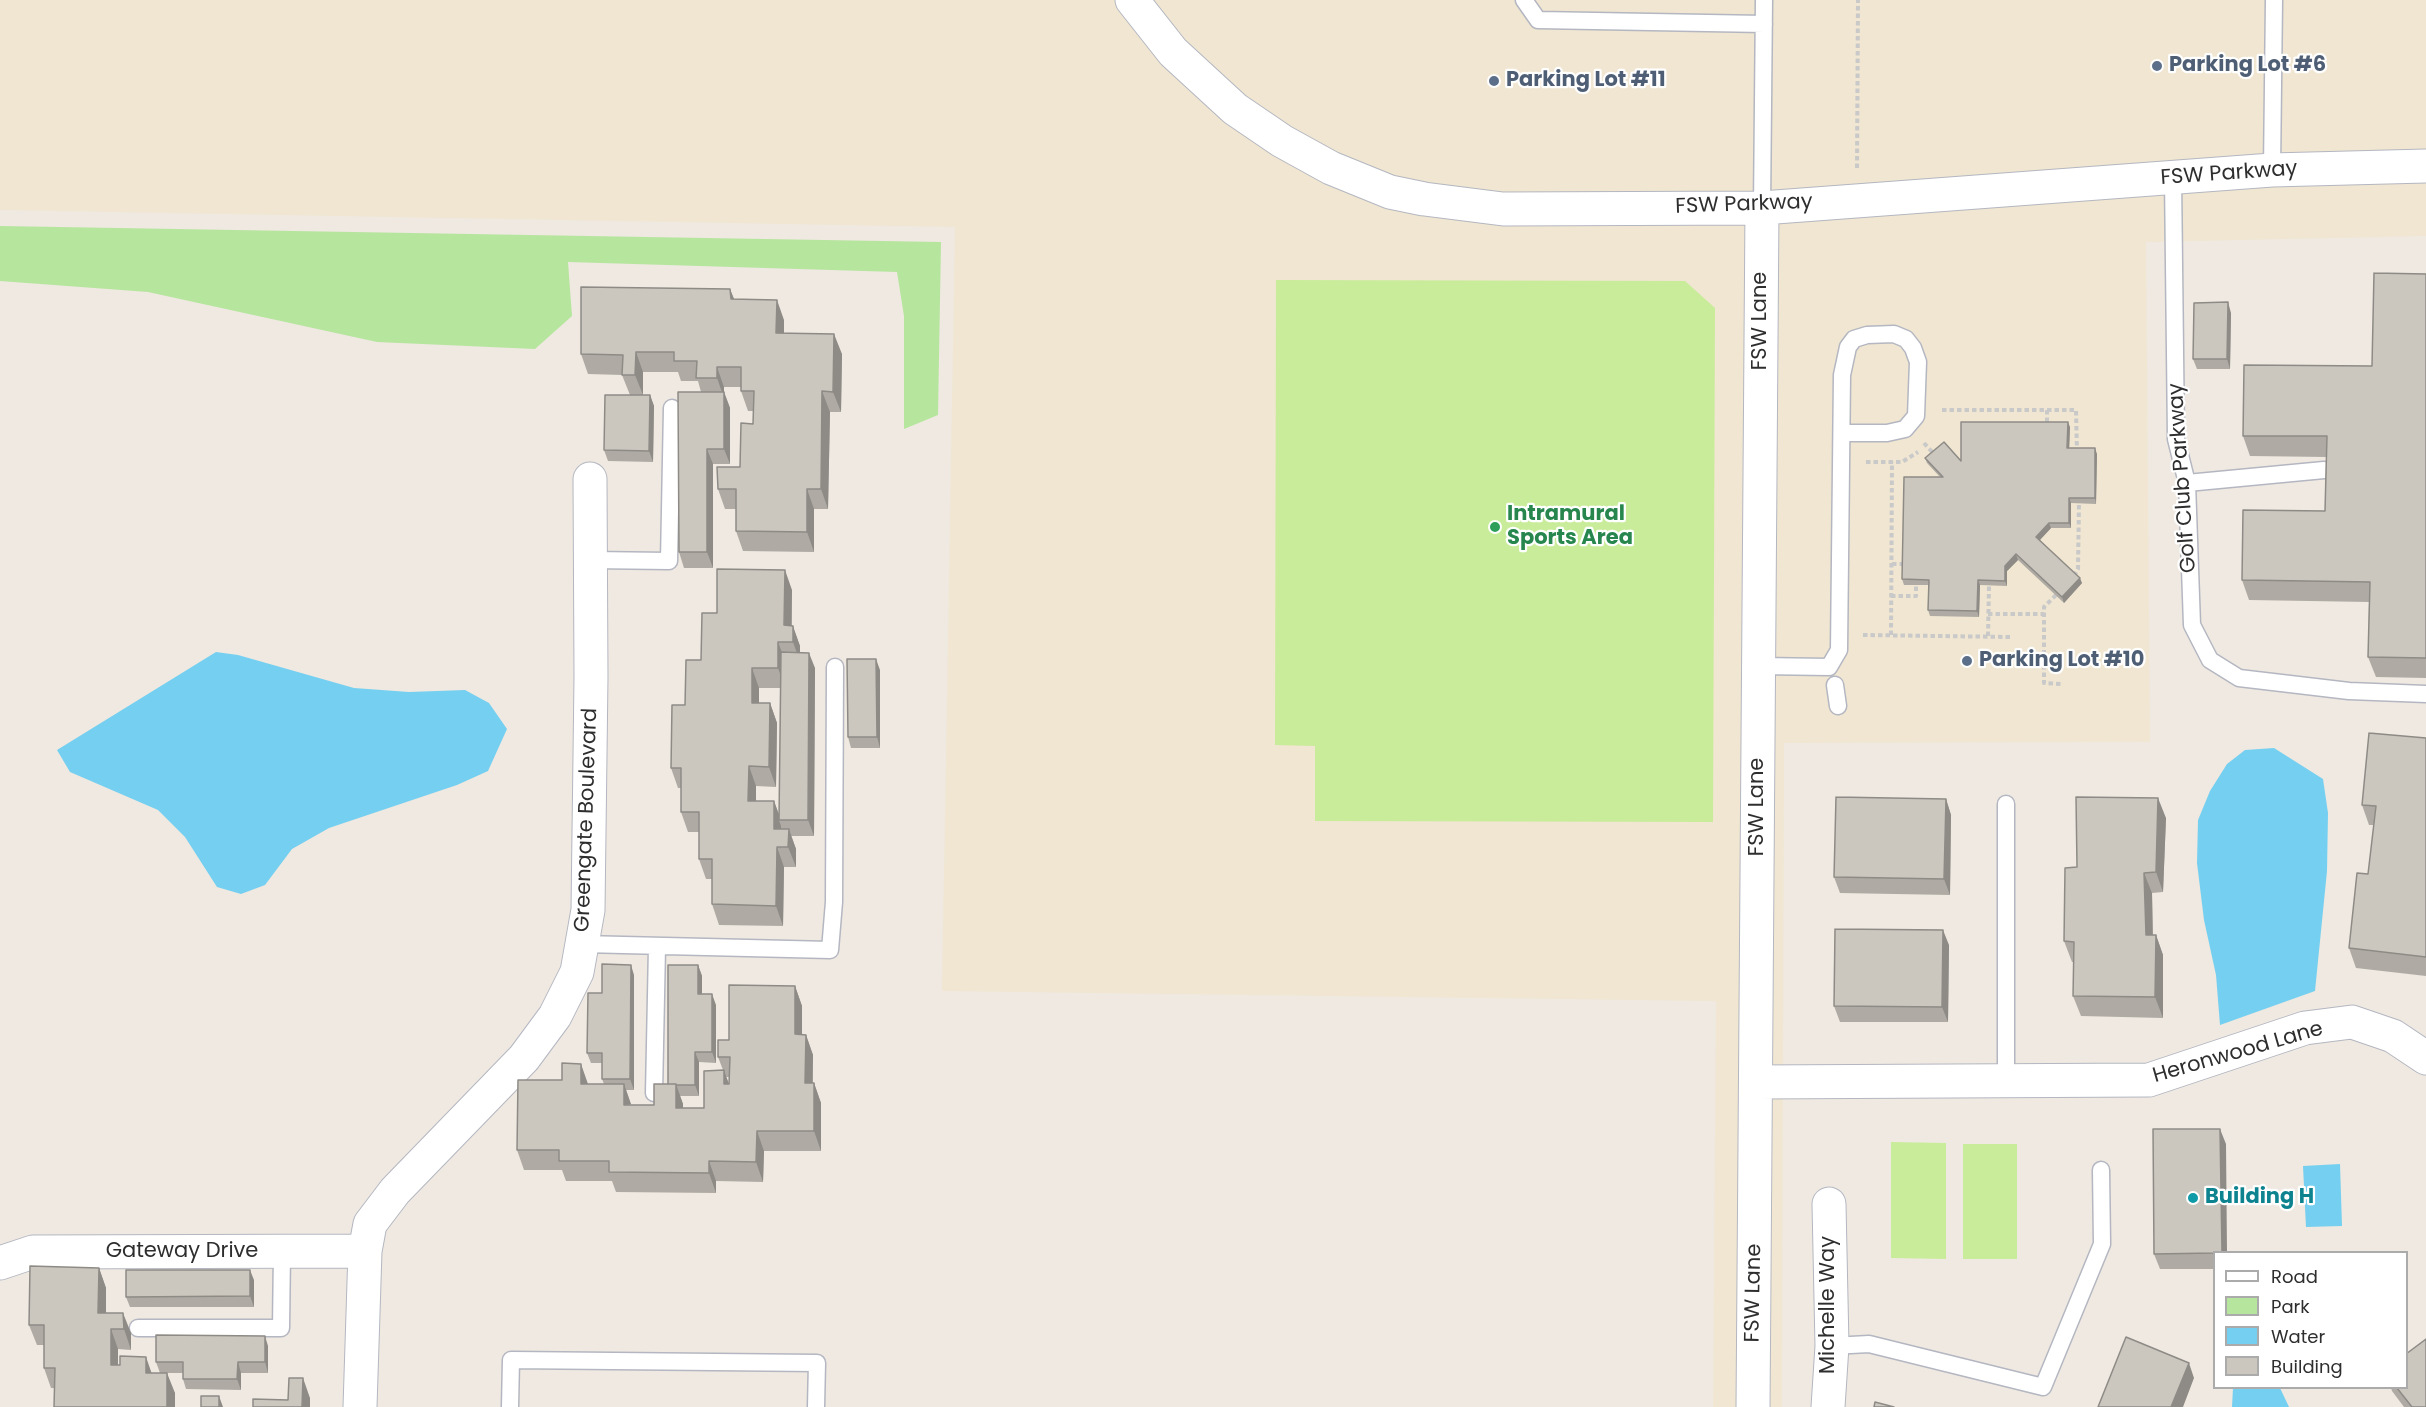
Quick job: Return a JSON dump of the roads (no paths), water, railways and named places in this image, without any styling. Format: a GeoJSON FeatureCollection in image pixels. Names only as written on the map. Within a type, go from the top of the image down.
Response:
{"type":"FeatureCollection","features":[{"type":"Feature","properties":{"kind":"street","name":"FSW Parkway"},"geometry":{"type":"LineString","coordinates":[[1132,0],[1173,52],[1235,109],[1282,141],[1331,168],[1390,192],[1503,209],[1762,208],[1857,199],[2272,170],[2426,166]]}},
{"type":"Feature","properties":{"kind":"street","name":"FSW Lane"},"geometry":{"type":"LineString","coordinates":[[1753,1407],[1762,208]]}},
{"type":"Feature","properties":{"kind":"street","name":"Greengate Boulevard"},"geometry":{"type":"LineString","coordinates":[[360,1407],[365,1251],[370,1224],[395,1191],[524,1058],[555,1016],[578,972],[588,910],[590,479]]}},
{"type":"Feature","properties":{"kind":"street","name":"Heronwood Lane"},"geometry":{"type":"LineString","coordinates":[[1756,1082],[2149,1080],[2305,1028],[2352,1022],[2392,1036],[2426,1058]]}},
{"type":"Feature","properties":{"kind":"street","name":"Michelle Way"},"geometry":{"type":"LineString","coordinates":[[1828,1407],[1832,1346],[1829,1204]]}},
{"type":"Feature","properties":{"kind":"street","name":"Gateway Drive"},"geometry":{"type":"LineString","coordinates":[[0,1263],[33,1252],[365,1251]]}},
{"type":"Feature","properties":{"kind":"lane"},"geometry":{"type":"LineString","coordinates":[[1524,0],[1538,20],[1764,24]]}},
{"type":"Feature","properties":{"kind":"lane"},"geometry":{"type":"LineString","coordinates":[[1762,208],[1764,0]]}},
{"type":"Feature","properties":{"kind":"lane"},"geometry":{"type":"LineString","coordinates":[[2272,170],[2274,0]]}},
{"type":"Feature","properties":{"kind":"lane","name":"Golf Club Parkway"},"geometry":{"type":"LineString","coordinates":[[2173,177],[2176,439],[2187,483],[2192,625],[2210,660],[2239,678],[2281,686],[2349,692],[2426,694]]}},
{"type":"Feature","properties":{"kind":"lane"},"geometry":{"type":"LineString","coordinates":[[1759,666],[1829,667],[1839,650],[1842,375],[1848,347],[1854,339],[1867,335],[1894,334],[1906,339],[1913,348],[1918,362],[1916,417],[1905,429],[1887,433],[1842,433]]}},
{"type":"Feature","properties":{"kind":"lane"},"geometry":{"type":"LineString","coordinates":[[591,560],[669,561],[672,408]]}},
{"type":"Feature","properties":{"kind":"lane"},"geometry":{"type":"LineString","coordinates":[[2187,483],[2324,470]]}},
{"type":"Feature","properties":{"kind":"lane"},"geometry":{"type":"LineString","coordinates":[[582,944],[830,950],[834,902],[835,667]]}},
{"type":"Feature","properties":{"kind":"lane"},"geometry":{"type":"LineString","coordinates":[[1835,685],[1838,706]]}},
{"type":"Feature","properties":{"kind":"lane"},"geometry":{"type":"LineString","coordinates":[[2006,804],[2006,1081]]}},
{"type":"Feature","properties":{"kind":"lane"},"geometry":{"type":"LineString","coordinates":[[654,1094],[657,947]]}},
{"type":"Feature","properties":{"kind":"lane"},"geometry":{"type":"LineString","coordinates":[[1832,1346],[1869,1344],[2043,1387],[2102,1244],[2101,1170]]}},
{"type":"Feature","properties":{"kind":"lane"},"geometry":{"type":"LineString","coordinates":[[138,1328],[281,1328],[282,1252]]}},
{"type":"Feature","properties":{"kind":"lane"},"geometry":{"type":"LineString","coordinates":[[510,1407],[511,1360],[817,1363],[816,1407]]}},
{"type":"Feature","properties":{"kind":"water"},"geometry":{"type":"Polygon","coordinates":[[[216,652],[238,655],[354,688],[409,692],[465,690],[489,703],[507,729],[488,771],[457,785],[329,828],[292,849],[265,885],[241,894],[217,887],[185,837],[158,810],[70,772],[57,750],[216,652]]]}},
{"type":"Feature","properties":{"kind":"water"},"geometry":{"type":"Polygon","coordinates":[[[2274,748],[2323,779],[2328,813],[2327,871],[2315,991],[2220,1025],[2216,975],[2204,920],[2197,863],[2198,820],[2210,791],[2227,764],[2245,750],[2274,748]]]}},
{"type":"Feature","properties":{"kind":"water"},"geometry":{"type":"Polygon","coordinates":[[[2340,1164],[2342,1226],[2306,1227],[2303,1166],[2340,1164]]]}},
{"type":"Feature","properties":{"kind":"water"},"geometry":{"type":"Polygon","coordinates":[[[2233,1389],[2280,1389],[2289,1407],[2232,1407],[2233,1389]]]}},
{"type":"Feature","properties":{"kind":"place","name":"Parking Lot #6"},"geometry":{"type":"Point","coordinates":[2157,66]}},
{"type":"Feature","properties":{"kind":"place","name":"Parking Lot #11"},"geometry":{"type":"Point","coordinates":[1494,81]}},
{"type":"Feature","properties":{"kind":"place","name":"Intramural Sports Area"},"geometry":{"type":"Point","coordinates":[1495,527]}},
{"type":"Feature","properties":{"kind":"place","name":"Parking Lot #10"},"geometry":{"type":"Point","coordinates":[1967,661]}},
{"type":"Feature","properties":{"kind":"place","name":"Building H"},"geometry":{"type":"Point","coordinates":[2193,1198]}}]}
